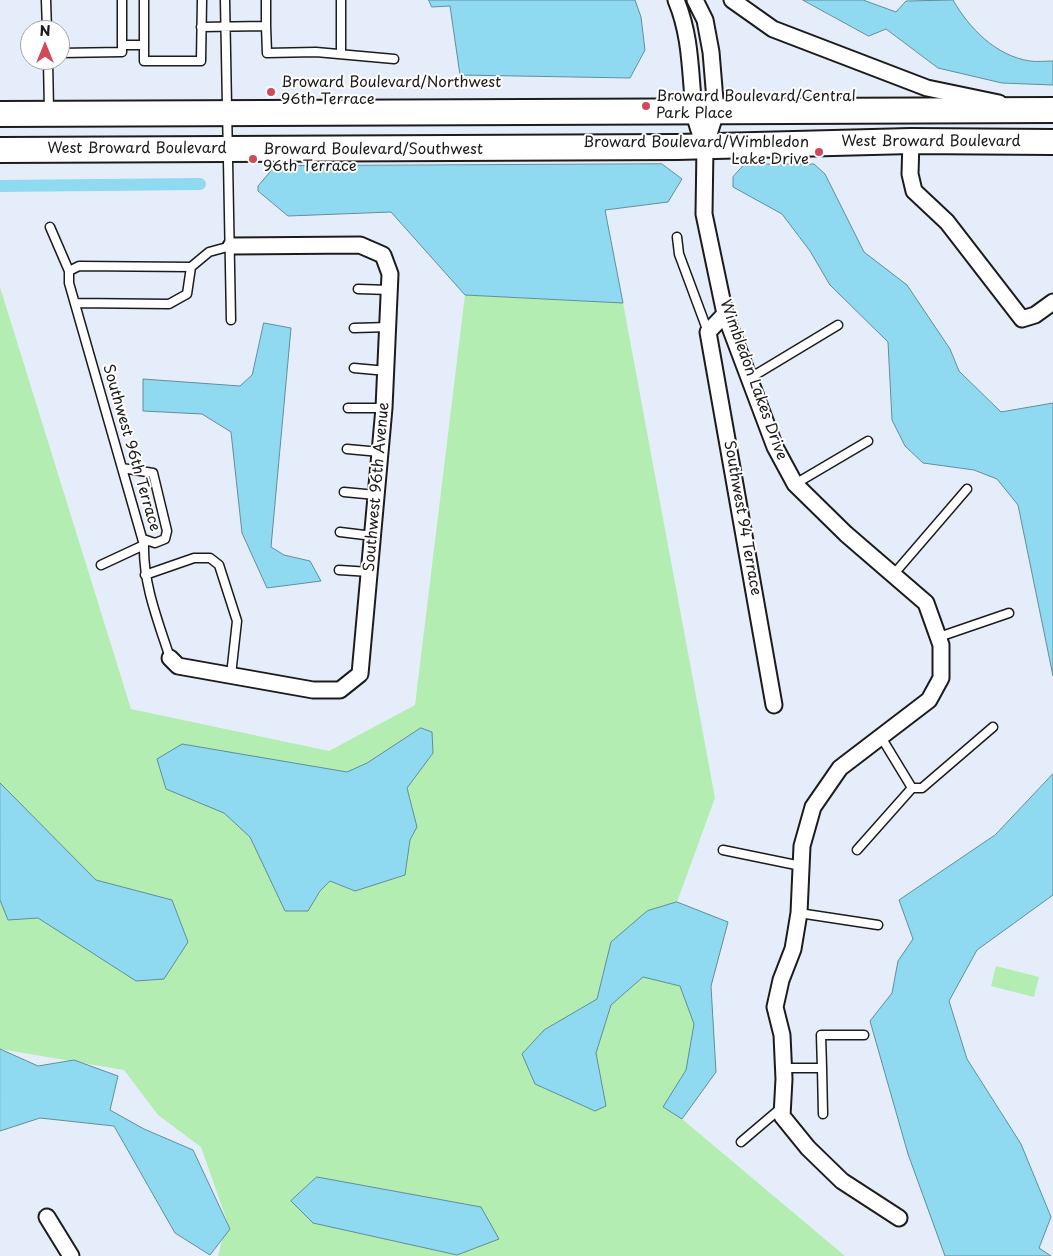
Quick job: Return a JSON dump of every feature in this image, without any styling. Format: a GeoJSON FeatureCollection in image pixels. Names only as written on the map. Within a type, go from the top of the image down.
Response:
{"type":"FeatureCollection","features":[{"type":"Feature","properties":{"kind":"main road","name":"West Broward Boulevard"},"geometry":{"type":"LineString","coordinates":[[0,114],[705,112],[1048,115]]}},
{"type":"Feature","properties":{"kind":"main road"},"geometry":{"type":"LineString","coordinates":[[911,141],[926,126],[1048,115]]}},
{"type":"Feature","properties":{"kind":"main road","name":"West Broward Boulevard"},"geometry":{"type":"LineString","coordinates":[[0,150],[705,147],[911,141],[1053,142]]}},
{"type":"Feature","properties":{"kind":"street"},"geometry":{"type":"LineString","coordinates":[[676,0],[685,21],[692,64],[705,112],[705,147]]}},
{"type":"Feature","properties":{"kind":"street","name":"Wimbledon Lakes Drive"},"geometry":{"type":"LineString","coordinates":[[696,0],[705,20],[712,52],[705,112],[704,214],[725,314],[775,447],[795,484],[846,534],[926,603],[942,645],[942,678],[929,700],[840,768],[813,807],[802,846],[799,913],[793,949],[781,980],[775,1007],[782,1035],[784,1068],[782,1116],[808,1148],[842,1181],[899,1218]]}},
{"type":"Feature","properties":{"kind":"street"},"geometry":{"type":"LineString","coordinates":[[732,0],[773,29],[927,88],[1048,115]]}},
{"type":"Feature","properties":{"kind":"street"},"geometry":{"type":"LineString","coordinates":[[911,141],[910,174],[914,191],[947,222],[1022,319],[1034,315],[1053,302]]}},
{"type":"Feature","properties":{"kind":"street","name":"Southwest 96th Avenue"},"geometry":{"type":"LineString","coordinates":[[170,658],[178,666],[313,690],[340,690],[360,674],[387,371],[390,274],[383,255],[360,245],[231,246]]}},
{"type":"Feature","properties":{"kind":"street"},"geometry":{"type":"LineString","coordinates":[[708,332],[725,314]]}},
{"type":"Feature","properties":{"kind":"street","name":"Southwest 94 Terrace"},"geometry":{"type":"LineString","coordinates":[[708,332],[774,705]]}},
{"type":"Feature","properties":{"kind":"street"},"geometry":{"type":"LineString","coordinates":[[47,1216],[70,1256]]}},
{"type":"Feature","properties":{"kind":"lane"},"geometry":{"type":"LineString","coordinates":[[46,0],[47,20]]}},
{"type":"Feature","properties":{"kind":"lane"},"geometry":{"type":"LineString","coordinates":[[70,53],[122,52],[122,0]]}},
{"type":"Feature","properties":{"kind":"lane"},"geometry":{"type":"LineString","coordinates":[[144,0],[144,61],[201,61],[202,0]]}},
{"type":"Feature","properties":{"kind":"lane"},"geometry":{"type":"LineString","coordinates":[[225,0],[231,320]]}},
{"type":"Feature","properties":{"kind":"lane"},"geometry":{"type":"LineString","coordinates":[[266,0],[267,53],[341,54],[394,59]]}},
{"type":"Feature","properties":{"kind":"lane"},"geometry":{"type":"LineString","coordinates":[[341,0],[341,54]]}},
{"type":"Feature","properties":{"kind":"lane"},"geometry":{"type":"LineString","coordinates":[[201,27],[266,26]]}},
{"type":"Feature","properties":{"kind":"lane"},"geometry":{"type":"LineString","coordinates":[[122,45],[144,45]]}},
{"type":"Feature","properties":{"kind":"lane"},"geometry":{"type":"LineString","coordinates":[[48,70],[50,113]]}},
{"type":"Feature","properties":{"kind":"lane","name":"Southwest 96th Terrace"},"geometry":{"type":"LineString","coordinates":[[50,227],[69,271],[69,283],[144,542],[145,575],[170,658]]}},
{"type":"Feature","properties":{"kind":"lane","name":"Southwest 94 Terrace"},"geometry":{"type":"LineString","coordinates":[[676,237],[679,254],[708,332]]}},
{"type":"Feature","properties":{"kind":"lane"},"geometry":{"type":"LineString","coordinates":[[69,271],[79,266],[191,267],[209,252],[231,246]]}},
{"type":"Feature","properties":{"kind":"lane"},"geometry":{"type":"LineString","coordinates":[[75,303],[168,304],[187,294],[191,267]]}},
{"type":"Feature","properties":{"kind":"lane"},"geometry":{"type":"LineString","coordinates":[[358,289],[390,290]]}},
{"type":"Feature","properties":{"kind":"lane"},"geometry":{"type":"LineString","coordinates":[[750,378],[838,325]]}},
{"type":"Feature","properties":{"kind":"lane"},"geometry":{"type":"LineString","coordinates":[[354,328],[389,328]]}},
{"type":"Feature","properties":{"kind":"lane"},"geometry":{"type":"LineString","coordinates":[[354,368],[387,371]]}},
{"type":"Feature","properties":{"kind":"lane"},"geometry":{"type":"LineString","coordinates":[[348,408],[384,408]]}},
{"type":"Feature","properties":{"kind":"lane"},"geometry":{"type":"LineString","coordinates":[[795,484],[868,441]]}},
{"type":"Feature","properties":{"kind":"lane"},"geometry":{"type":"LineString","coordinates":[[347,449],[380,452]]}},
{"type":"Feature","properties":{"kind":"lane"},"geometry":{"type":"LineString","coordinates":[[100,565],[144,542],[155,543],[165,539],[167,531],[154,472],[122,468]]}},
{"type":"Feature","properties":{"kind":"lane"},"geometry":{"type":"LineString","coordinates":[[893,575],[967,489]]}},
{"type":"Feature","properties":{"kind":"lane"},"geometry":{"type":"LineString","coordinates":[[344,492],[376,495]]}},
{"type":"Feature","properties":{"kind":"lane"},"geometry":{"type":"LineString","coordinates":[[340,532],[373,536]]}},
{"type":"Feature","properties":{"kind":"lane"},"geometry":{"type":"LineString","coordinates":[[145,575],[194,558],[210,558],[218,565],[237,621],[231,676]]}},
{"type":"Feature","properties":{"kind":"lane"},"geometry":{"type":"LineString","coordinates":[[339,570],[370,572]]}},
{"type":"Feature","properties":{"kind":"lane"},"geometry":{"type":"LineString","coordinates":[[939,637],[1008,613]]}},
{"type":"Feature","properties":{"kind":"lane"},"geometry":{"type":"LineString","coordinates":[[857,850],[912,788],[922,788],[993,727]]}},
{"type":"Feature","properties":{"kind":"lane"},"geometry":{"type":"LineString","coordinates":[[880,737],[912,788]]}},
{"type":"Feature","properties":{"kind":"lane"},"geometry":{"type":"LineString","coordinates":[[723,850],[801,866]]}},
{"type":"Feature","properties":{"kind":"lane"},"geometry":{"type":"LineString","coordinates":[[799,913],[878,925]]}},
{"type":"Feature","properties":{"kind":"lane"},"geometry":{"type":"LineString","coordinates":[[823,1114],[821,1035],[864,1035]]}},
{"type":"Feature","properties":{"kind":"lane"},"geometry":{"type":"LineString","coordinates":[[784,1068],[822,1068]]}},
{"type":"Feature","properties":{"kind":"lane"},"geometry":{"type":"LineString","coordinates":[[741,1142],[783,1107]]}},
{"type":"Feature","properties":{"kind":"green space"},"geometry":{"type":"Polygon","coordinates":[[[0,287],[131,709],[329,751],[415,705],[465,295],[623,303],[715,798],[677,902],[728,922],[711,986],[716,1072],[682,1119],[845,1256],[218,1256],[227,1221],[201,1147],[158,1115],[124,1070],[0,1049],[0,287]]]}},
{"type":"Feature","properties":{"kind":"green space"},"geometry":{"type":"Polygon","coordinates":[[[996,966],[1039,977],[1034,997],[991,986],[996,966]]]}},
{"type":"Feature","properties":{"kind":"water"},"geometry":{"type":"Polygon","coordinates":[[[429,0],[635,0],[641,17],[645,50],[630,78],[460,75],[450,6],[432,7],[429,0]]]}},
{"type":"Feature","properties":{"kind":"water"},"geometry":{"type":"Polygon","coordinates":[[[803,0],[863,0],[896,12],[906,1],[953,0],[975,30],[995,47],[1018,58],[1033,61],[1053,61],[1053,85],[1002,83],[938,68],[886,29],[869,36],[803,0]]]}},
{"type":"Feature","properties":{"kind":"water"},"geometry":{"type":"Polygon","coordinates":[[[662,164],[682,179],[668,202],[605,210],[623,303],[465,295],[391,212],[288,216],[258,191],[258,186],[275,166],[662,164]]]}},
{"type":"Feature","properties":{"kind":"water"},"geometry":{"type":"Polygon","coordinates":[[[745,164],[814,164],[825,174],[864,252],[907,285],[950,349],[959,371],[1001,412],[1053,403],[1053,676],[1018,505],[997,479],[974,470],[923,463],[905,446],[892,420],[888,342],[830,285],[810,251],[782,214],[733,187],[733,177],[745,164]]]}},
{"type":"Feature","properties":{"kind":"water"},"geometry":{"type":"Polygon","coordinates":[[[264,323],[291,328],[271,547],[284,555],[310,561],[321,581],[267,588],[242,533],[231,432],[202,414],[143,411],[143,379],[240,386],[252,375],[264,323]]]}},
{"type":"Feature","properties":{"kind":"water"},"geometry":{"type":"Polygon","coordinates":[[[421,728],[432,732],[433,753],[407,788],[417,827],[410,840],[405,875],[355,891],[330,881],[320,891],[308,911],[285,911],[250,837],[224,813],[166,789],[157,759],[182,744],[347,772],[367,763],[421,728]]]}},
{"type":"Feature","properties":{"kind":"water"},"geometry":{"type":"Polygon","coordinates":[[[1053,774],[1053,895],[977,950],[949,1001],[967,1059],[1021,1144],[1051,1217],[1039,1248],[1051,1256],[945,1256],[908,1154],[870,1021],[892,993],[898,961],[913,939],[899,900],[995,835],[1053,774]]]}},
{"type":"Feature","properties":{"kind":"water"},"geometry":{"type":"Polygon","coordinates":[[[0,783],[96,880],[172,900],[188,942],[164,979],[136,981],[38,918],[8,920],[0,900],[0,783]]]}},
{"type":"Feature","properties":{"kind":"water"},"geometry":{"type":"Polygon","coordinates":[[[677,902],[728,922],[711,986],[716,1072],[682,1119],[663,1107],[686,1070],[694,1024],[680,986],[643,977],[611,1005],[596,1053],[606,1106],[595,1111],[535,1084],[522,1054],[544,1030],[597,999],[611,942],[647,911],[677,902]]]}},
{"type":"Feature","properties":{"kind":"water"},"geometry":{"type":"Polygon","coordinates":[[[0,1049],[38,1066],[74,1060],[118,1076],[110,1110],[144,1129],[193,1150],[230,1229],[210,1255],[175,1233],[114,1126],[40,1118],[0,1131],[0,1049]]]}},
{"type":"Feature","properties":{"kind":"water"},"geometry":{"type":"Polygon","coordinates":[[[317,1177],[481,1207],[499,1239],[457,1255],[313,1223],[291,1201],[317,1177]]]}},
{"type":"Feature","properties":{"kind":"waterway"},"geometry":{"type":"LineString","coordinates":[[0,186],[200,184]]}},
{"type":"Feature","properties":{"kind":"place","name":"Broward Boulevard/Northwest 96th Terrace"},"geometry":{"type":"Point","coordinates":[271,92]}},
{"type":"Feature","properties":{"kind":"place","name":"Broward Boulevard/Central Park Place"},"geometry":{"type":"Point","coordinates":[646,106]}},
{"type":"Feature","properties":{"kind":"place","name":"Broward Boulevard/Wimbledon Lake Drive"},"geometry":{"type":"Point","coordinates":[819,152]}},
{"type":"Feature","properties":{"kind":"place","name":"Broward Boulevard/Southwest 96th Terrace"},"geometry":{"type":"Point","coordinates":[253,159]}}]}
